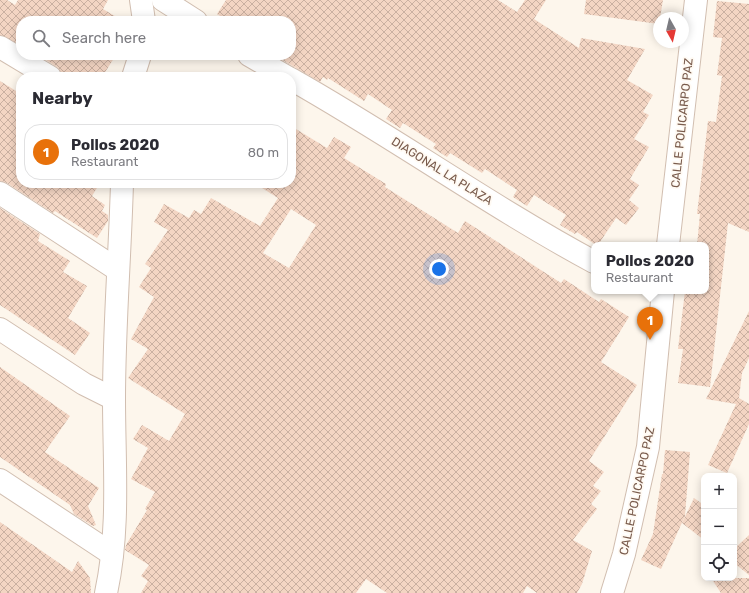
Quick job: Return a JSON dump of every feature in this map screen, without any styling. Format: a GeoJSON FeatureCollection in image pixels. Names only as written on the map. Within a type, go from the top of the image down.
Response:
{"type":"FeatureCollection","features":[{"type":"Feature","properties":{"kind":"street"},"geometry":{"type":"LineString","coordinates":[[141,0],[143,16]]}},
{"type":"Feature","properties":{"kind":"street"},"geometry":{"type":"LineString","coordinates":[[163,0],[188,16]]}},
{"type":"Feature","properties":{"kind":"street","name":"CALLE POLICARPO PAZ"},"geometry":{"type":"LineString","coordinates":[[668,242],[696,0]]}},
{"type":"Feature","properties":{"kind":"street"},"geometry":{"type":"LineString","coordinates":[[0,47],[16,57]]}},
{"type":"Feature","properties":{"kind":"street"},"geometry":{"type":"LineString","coordinates":[[22,60],[42,72]]}},
{"type":"Feature","properties":{"kind":"street"},"geometry":{"type":"LineString","coordinates":[[135,72],[138,60]]}},
{"type":"Feature","properties":{"kind":"street"},"geometry":{"type":"LineString","coordinates":[[257,60],[278,72]]}},
{"type":"Feature","properties":{"kind":"street","name":"DIAGONAL LA PLAZA"},"geometry":{"type":"LineString","coordinates":[[296,82],[442,172],[591,260]]}},
{"type":"Feature","properties":{"kind":"street"},"geometry":{"type":"LineString","coordinates":[[106,593],[112,554],[116,495],[114,399],[115,304],[122,188]]}},
{"type":"Feature","properties":{"kind":"street"},"geometry":{"type":"LineString","coordinates":[[0,193],[118,270]]}},
{"type":"Feature","properties":{"kind":"street","name":"CALLE POLICARPO PAZ"},"geometry":{"type":"LineString","coordinates":[[612,593],[624,554],[648,447],[657,294]]}},
{"type":"Feature","properties":{"kind":"street"},"geometry":{"type":"LineString","coordinates":[[0,329],[84,384],[114,399]]}},
{"type":"Feature","properties":{"kind":"street"},"geometry":{"type":"LineString","coordinates":[[0,480],[112,554]]}},
{"type":"Feature","properties":{"kind":"building"},"geometry":{"type":"Polygon","coordinates":[[[0,0],[7,0],[15,5],[18,0],[108,0],[103,9],[115,16],[16,16],[16,43],[0,35],[0,0]]]}},
{"type":"Feature","properties":{"kind":"building"},"geometry":{"type":"Polygon","coordinates":[[[226,0],[498,0],[517,12],[525,0],[546,0],[534,19],[579,48],[581,38],[645,49],[627,80],[653,95],[643,112],[649,115],[634,139],[649,147],[630,179],[639,185],[629,200],[639,208],[626,225],[616,218],[600,242],[592,242],[577,232],[575,234],[560,225],[566,215],[534,195],[527,206],[513,197],[517,190],[485,169],[482,173],[450,153],[447,157],[433,148],[436,144],[403,123],[400,128],[386,119],[392,110],[368,94],[364,101],[328,78],[327,80],[323,77],[320,82],[283,60],[296,60],[296,16],[220,16],[217,14],[226,0]]]}},
{"type":"Feature","properties":{"kind":"building"},"geometry":{"type":"Polygon","coordinates":[[[586,0],[663,0],[661,12],[653,12],[653,23],[584,14],[586,0]]]}},
{"type":"Feature","properties":{"kind":"building"},"geometry":{"type":"Polygon","coordinates":[[[717,1],[749,4],[749,232],[728,223],[710,387],[678,383],[683,349],[678,349],[685,294],[709,294],[709,242],[697,242],[700,214],[697,214],[708,121],[716,122],[722,76],[717,75],[722,38],[713,37],[717,1]]]}},
{"type":"Feature","properties":{"kind":"building"},"geometry":{"type":"Polygon","coordinates":[[[46,60],[113,60],[105,72],[61,72],[57,67],[46,60]]]}},
{"type":"Feature","properties":{"kind":"building"},"geometry":{"type":"Polygon","coordinates":[[[0,81],[16,91],[16,188],[97,188],[92,196],[105,205],[102,211],[108,215],[108,221],[97,238],[55,211],[53,213],[7,183],[0,181],[0,81]]]}},
{"type":"Feature","properties":{"kind":"building"},"geometry":{"type":"Polygon","coordinates":[[[296,129],[327,148],[334,137],[351,147],[344,158],[386,184],[385,187],[458,233],[465,221],[561,283],[564,279],[599,302],[601,299],[629,317],[601,362],[637,385],[589,461],[604,472],[593,486],[601,491],[591,504],[597,509],[573,540],[592,551],[582,584],[577,593],[537,593],[527,586],[523,593],[387,593],[366,579],[356,593],[141,593],[148,581],[141,576],[149,565],[125,550],[126,545],[147,510],[145,509],[155,492],[131,479],[148,448],[133,439],[142,425],[169,441],[185,414],[128,378],[148,349],[131,339],[154,297],[139,287],[151,268],[145,264],[168,230],[154,222],[164,204],[189,218],[194,210],[201,214],[211,198],[260,226],[278,198],[262,188],[296,188],[296,129]],[[291,209],[263,253],[289,268],[316,225],[291,209]]]}},
{"type":"Feature","properties":{"kind":"building"},"geometry":{"type":"Polygon","coordinates":[[[0,208],[40,234],[38,241],[70,261],[63,272],[87,286],[68,318],[90,333],[75,355],[0,305],[0,208]]]}},
{"type":"Feature","properties":{"kind":"building"},"geometry":{"type":"Polygon","coordinates":[[[749,311],[749,358],[742,373],[739,398],[749,404],[749,424],[727,473],[708,465],[736,404],[706,399],[749,311]]]}},
{"type":"Feature","properties":{"kind":"building"},"geometry":{"type":"Polygon","coordinates":[[[0,367],[70,416],[45,452],[99,488],[88,506],[96,525],[93,526],[74,514],[70,505],[0,457],[0,367]]]}},
{"type":"Feature","properties":{"kind":"building"},"geometry":{"type":"Polygon","coordinates":[[[665,450],[690,452],[685,516],[661,569],[641,560],[653,534],[663,474],[665,450]]]}},
{"type":"Feature","properties":{"kind":"building"},"geometry":{"type":"Polygon","coordinates":[[[694,498],[701,503],[701,538],[682,523],[694,498]]]}},
{"type":"Feature","properties":{"kind":"building"},"geometry":{"type":"Polygon","coordinates":[[[0,522],[72,572],[78,561],[90,578],[91,593],[0,593],[0,522]]]}},
{"type":"Feature","properties":{"kind":"building"},"geometry":{"type":"Polygon","coordinates":[[[749,535],[749,575],[737,565],[737,546],[749,535]]]}},
{"type":"Feature","properties":{"kind":"building"},"geometry":{"type":"Polygon","coordinates":[[[737,578],[749,578],[749,593],[721,593],[713,581],[737,581],[737,578]]]}},
{"type":"Feature","properties":{"kind":"place","name":"Pollos 2020"},"geometry":{"type":"Point","coordinates":[650,340]}}]}
